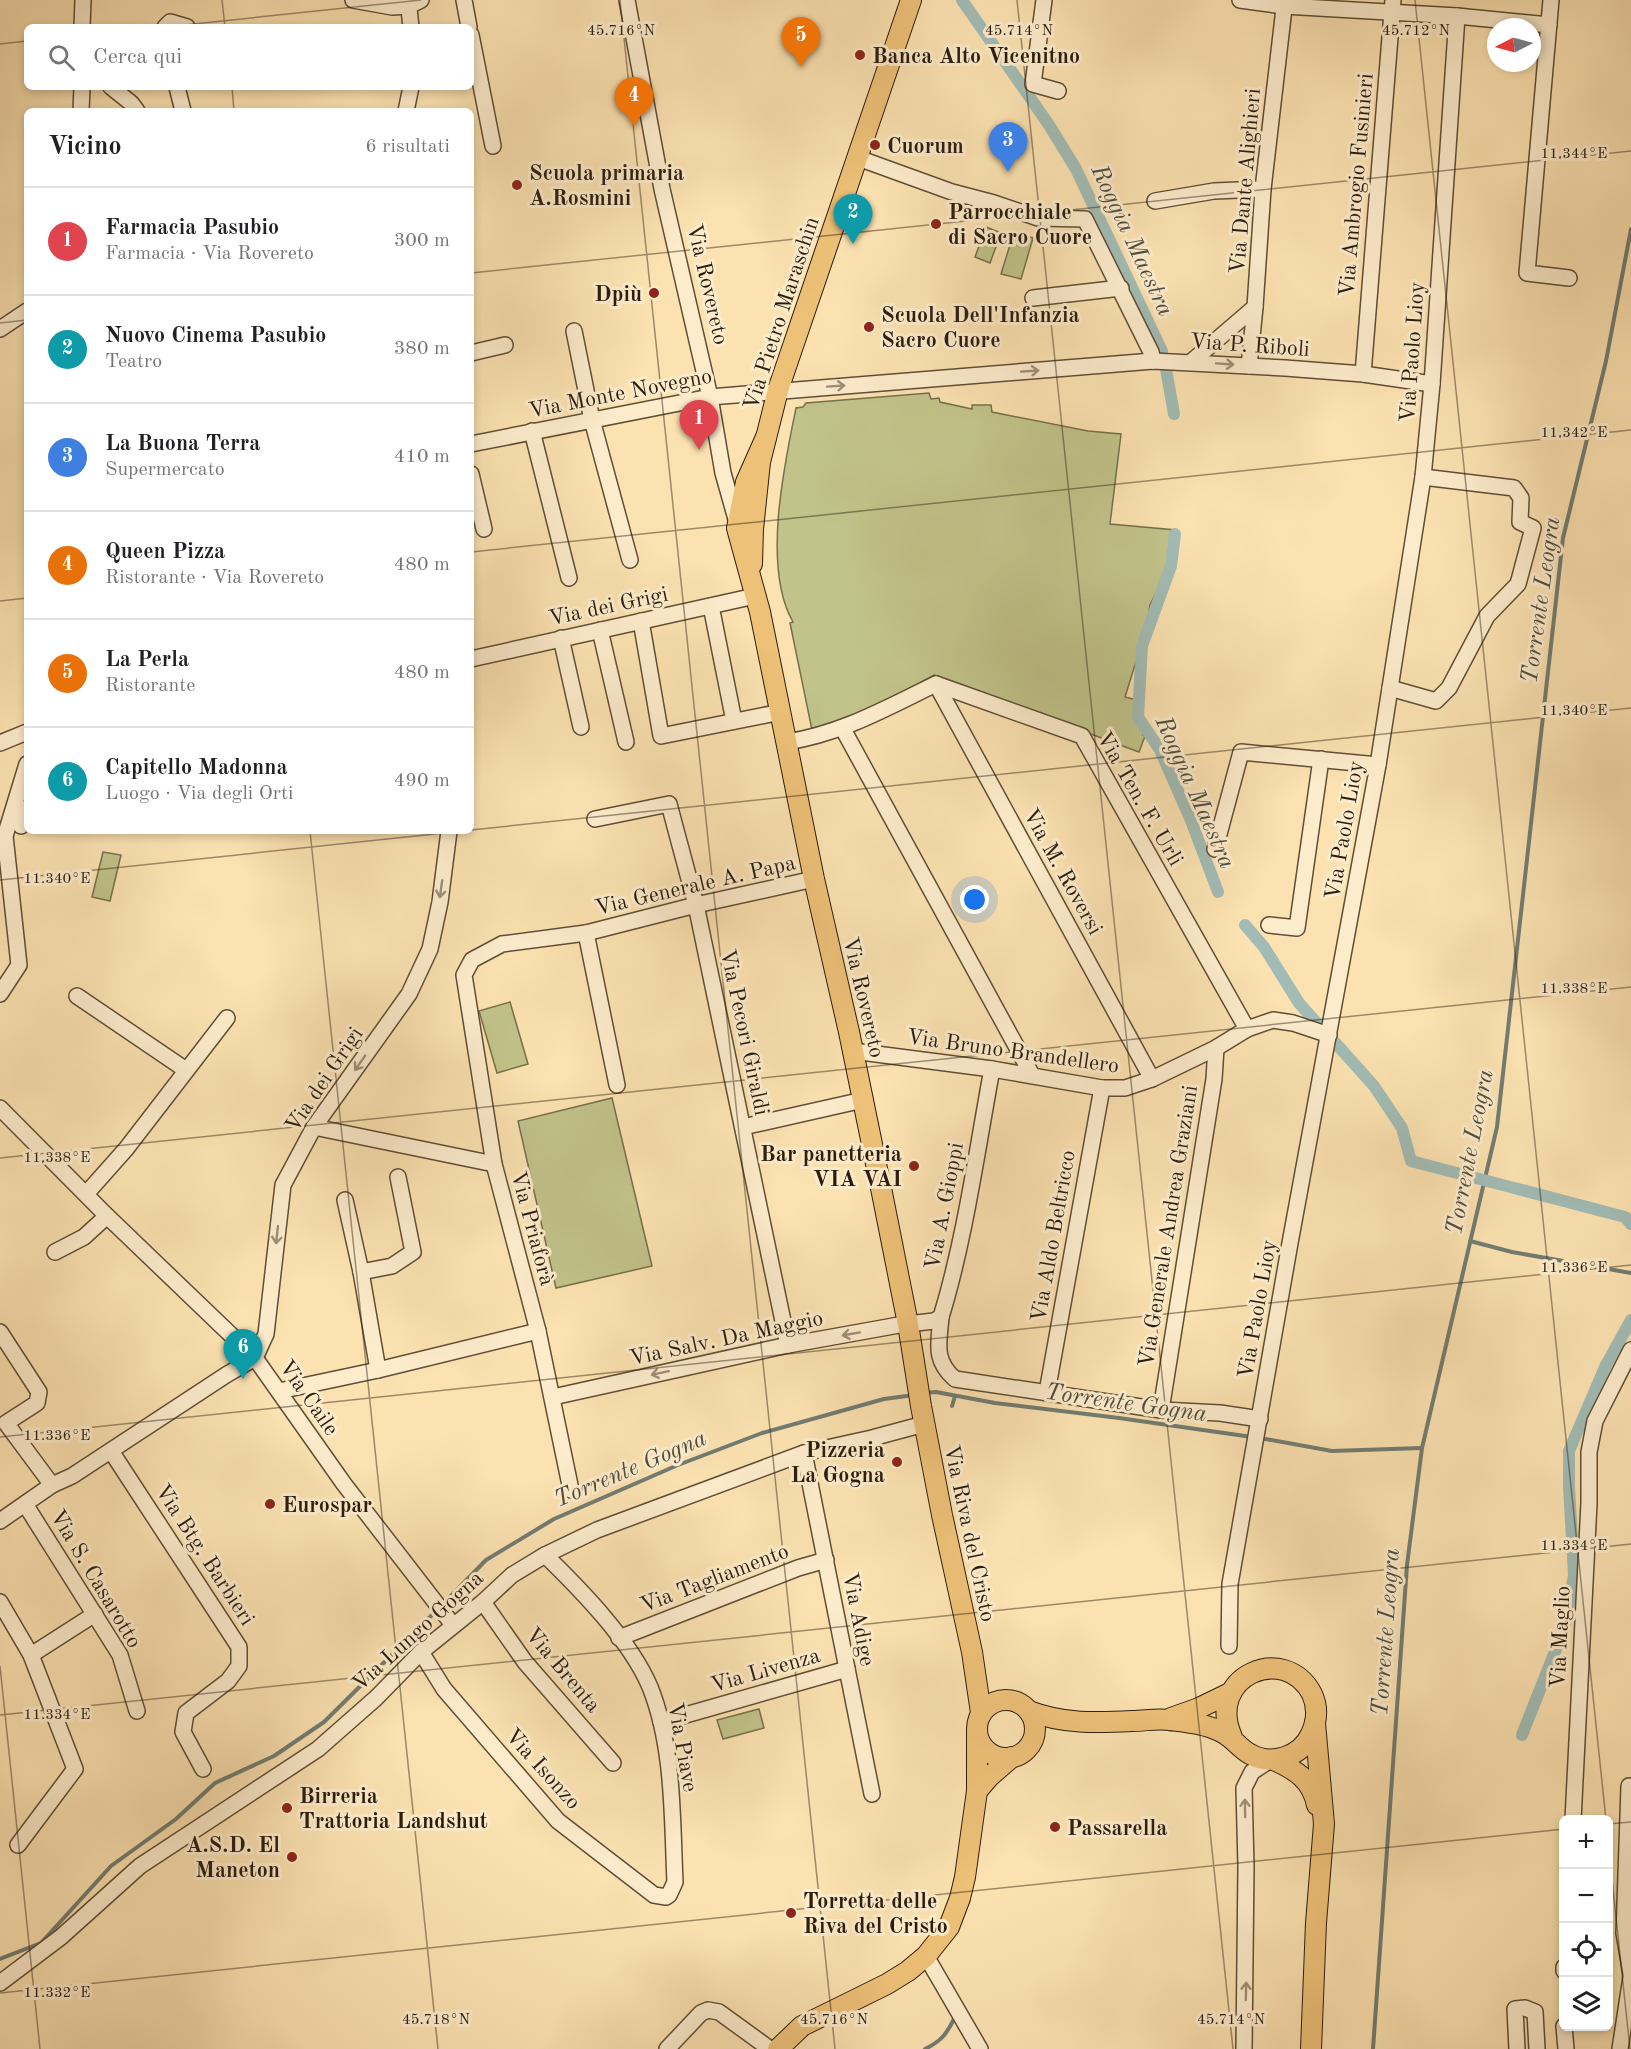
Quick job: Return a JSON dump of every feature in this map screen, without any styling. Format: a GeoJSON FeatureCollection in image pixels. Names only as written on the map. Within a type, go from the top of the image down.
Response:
{"type":"FeatureCollection","features":[{"type":"Feature","properties":{"kind":"main road","name":"Via Pietro Maraschin"},"geometry":{"type":"LineString","coordinates":[[744,532],[778,390],[911,0]]}},
{"type":"Feature","properties":{"kind":"main road","name":"Via Pietro Maraschin"},"geometry":{"type":"LineString","coordinates":[[744,532],[736,484],[766,437]]}},
{"type":"Feature","properties":{"kind":"main road","name":"Via Rovereto"},"geometry":{"type":"LineString","coordinates":[[744,532],[753,589],[863,1100],[908,1324],[923,1415]]}},
{"type":"Feature","properties":{"kind":"main road","name":"Via Riva del Cristo"},"geometry":{"type":"LineString","coordinates":[[923,1415],[972,1652],[979,1722],[978,1738],[988,1752],[996,1756],[1012,1757]]}},
{"type":"Feature","properties":{"kind":"main road","name":"Via Riva del Cristo"},"geometry":{"type":"LineString","coordinates":[[972,1652],[993,1686],[1002,1695],[1022,1706]]}},
{"type":"Feature","properties":{"kind":"main road"},"geometry":{"type":"LineString","coordinates":[[1311,2049],[1320,1852],[1318,1811],[1314,1793],[1308,1781],[1295,1770],[1248,1753],[1232,1737],[1226,1716],[1230,1694],[1239,1682],[1251,1673],[1264,1669],[1279,1669],[1293,1674],[1304,1683],[1312,1695],[1316,1709],[1315,1724],[1324,1824],[1320,1852]]}},
{"type":"Feature","properties":{"kind":"main road"},"geometry":{"type":"LineString","coordinates":[[1166,1719],[1230,1694]]}},
{"type":"Feature","properties":{"kind":"main road"},"geometry":{"type":"LineString","coordinates":[[778,2049],[802,2026],[887,1984],[926,1956],[949,1927],[960,1898],[977,1791],[979,1722],[987,1706],[1005,1699],[1057,1720],[1090,1724]]}},
{"type":"Feature","properties":{"kind":"main road"},"geometry":{"type":"LineString","coordinates":[[977,1791],[989,1777],[1012,1757],[1026,1750],[1031,1743],[1035,1727],[1022,1706]]}},
{"type":"Feature","properties":{"kind":"main road"},"geometry":{"type":"LineString","coordinates":[[1031,1743],[1051,1734],[1090,1724],[1166,1719],[1203,1725],[1232,1737]]}},
{"type":"Feature","properties":{"kind":"main road"},"geometry":{"type":"LineString","coordinates":[[1272,1760],[1289,1756],[1301,1748],[1310,1737],[1315,1724]]}},
{"type":"Feature","properties":{"kind":"street"},"geometry":{"type":"LineString","coordinates":[[82,24],[83,0]]}},
{"type":"Feature","properties":{"kind":"street"},"geometry":{"type":"LineString","coordinates":[[353,0],[412,2],[411,24]]}},
{"type":"Feature","properties":{"kind":"street"},"geometry":{"type":"LineString","coordinates":[[464,0],[468,24]]}},
{"type":"Feature","properties":{"kind":"street","name":"Via Rovereto"},"geometry":{"type":"LineString","coordinates":[[627,0],[662,189],[710,397],[736,484],[733,503],[744,532]]}},
{"type":"Feature","properties":{"kind":"street"},"geometry":{"type":"LineString","coordinates":[[1044,0],[1033,84],[1058,91]]}},
{"type":"Feature","properties":{"kind":"street"},"geometry":{"type":"LineString","coordinates":[[1240,0],[1392,7],[1548,26]]}},
{"type":"Feature","properties":{"kind":"street"},"geometry":{"type":"LineString","coordinates":[[1551,0],[1527,273],[1569,278]]}},
{"type":"Feature","properties":{"kind":"street","name":"Via Dante Alighieri"},"geometry":{"type":"LineString","coordinates":[[1249,366],[1263,189],[1284,3]]}},
{"type":"Feature","properties":{"kind":"street","name":"Via Ambrogio Fusinieri"},"geometry":{"type":"LineString","coordinates":[[1363,374],[1392,7]]}},
{"type":"Feature","properties":{"kind":"street","name":"Via Paolo Lioy"},"geometry":{"type":"LineString","coordinates":[[1229,1646],[1230,1584],[1378,765],[1423,477],[1432,384],[1457,16]]}},
{"type":"Feature","properties":{"kind":"street"},"geometry":{"type":"LineString","coordinates":[[474,50],[493,146]]}},
{"type":"Feature","properties":{"kind":"street"},"geometry":{"type":"LineString","coordinates":[[81,108],[82,90]]}},
{"type":"Feature","properties":{"kind":"street"},"geometry":{"type":"LineString","coordinates":[[115,90],[135,108]]}},
{"type":"Feature","properties":{"kind":"street"},"geometry":{"type":"LineString","coordinates":[[178,90],[182,108]]}},
{"type":"Feature","properties":{"kind":"street"},"geometry":{"type":"LineString","coordinates":[[407,108],[410,90]]}},
{"type":"Feature","properties":{"kind":"street"},"geometry":{"type":"LineString","coordinates":[[858,158],[952,192],[1038,218],[1085,219],[1121,288],[1153,361]]}},
{"type":"Feature","properties":{"kind":"street"},"geometry":{"type":"LineString","coordinates":[[1155,201],[1214,191],[1263,189]]}},
{"type":"Feature","properties":{"kind":"street"},"geometry":{"type":"LineString","coordinates":[[1033,298],[1121,288]]}},
{"type":"Feature","properties":{"kind":"street"},"geometry":{"type":"LineString","coordinates":[[1191,362],[1255,307]]}},
{"type":"Feature","properties":{"kind":"street"},"geometry":{"type":"LineString","coordinates":[[0,329],[14,317],[24,312]]}},
{"type":"Feature","properties":{"kind":"street"},"geometry":{"type":"LineString","coordinates":[[574,331],[592,420],[630,560]]}},
{"type":"Feature","properties":{"kind":"street"},"geometry":{"type":"LineString","coordinates":[[474,352],[506,345]]}},
{"type":"Feature","properties":{"kind":"street","name":"Via P. Riboli"},"geometry":{"type":"LineString","coordinates":[[778,390],[1153,361],[1363,374],[1432,384]]}},
{"type":"Feature","properties":{"kind":"street","name":"Via Monte Novegno"},"geometry":{"type":"LineString","coordinates":[[474,443],[710,397],[778,390]]}},
{"type":"Feature","properties":{"kind":"street"},"geometry":{"type":"LineString","coordinates":[[532,431],[570,578]]}},
{"type":"Feature","properties":{"kind":"street"},"geometry":{"type":"LineString","coordinates":[[1390,688],[1436,701],[1449,688],[1487,616],[1518,584],[1533,528],[1520,522],[1521,498],[1514,488],[1423,477]]}},
{"type":"Feature","properties":{"kind":"street"},"geometry":{"type":"LineString","coordinates":[[474,487],[484,529]]}},
{"type":"Feature","properties":{"kind":"street","name":"Via dei Grigi"},"geometry":{"type":"LineString","coordinates":[[474,658],[711,606],[753,589]]}},
{"type":"Feature","properties":{"kind":"street"},"geometry":{"type":"LineString","coordinates":[[711,606],[734,721]]}},
{"type":"Feature","properties":{"kind":"street"},"geometry":{"type":"LineString","coordinates":[[641,621],[661,736],[781,712]]}},
{"type":"Feature","properties":{"kind":"street"},"geometry":{"type":"LineString","coordinates":[[600,630],[626,742]]}},
{"type":"Feature","properties":{"kind":"street"},"geometry":{"type":"LineString","coordinates":[[561,638],[581,727]]}},
{"type":"Feature","properties":{"kind":"street"},"geometry":{"type":"LineString","coordinates":[[787,742],[817,737],[843,729],[936,684]]}},
{"type":"Feature","properties":{"kind":"street","name":"Via Ten. F. Urli"},"geometry":{"type":"LineString","coordinates":[[936,684],[1082,736],[1247,1029]]}},
{"type":"Feature","properties":{"kind":"street","name":"Via M. Roversi"},"geometry":{"type":"LineString","coordinates":[[936,684],[1152,1079]]}},
{"type":"Feature","properties":{"kind":"street"},"geometry":{"type":"LineString","coordinates":[[843,729],[1032,1075]]}},
{"type":"Feature","properties":{"kind":"street"},"geometry":{"type":"LineString","coordinates":[[0,743],[24,733]]}},
{"type":"Feature","properties":{"kind":"street"},"geometry":{"type":"LineString","coordinates":[[1215,849],[1241,752],[1378,765]]}},
{"type":"Feature","properties":{"kind":"street"},"geometry":{"type":"LineString","coordinates":[[1269,925],[1297,928],[1322,759]]}},
{"type":"Feature","properties":{"kind":"street"},"geometry":{"type":"LineString","coordinates":[[0,994],[19,965],[5,887],[5,836],[24,774]]}},
{"type":"Feature","properties":{"kind":"street","name":"Via Pecori Giraldi"},"geometry":{"type":"LineString","coordinates":[[595,819],[669,804],[696,905],[788,1345]]}},
{"type":"Feature","properties":{"kind":"street"},"geometry":{"type":"LineString","coordinates":[[21,826],[24,817]]}},
{"type":"Feature","properties":{"kind":"street","name":"Via dei Grigi"},"geometry":{"type":"LineString","coordinates":[[255,1358],[266,1334],[283,1185],[314,1127],[409,994],[426,958],[440,902],[449,834]]}},
{"type":"Feature","properties":{"kind":"street","name":"Via Generale A. Papa"},"geometry":{"type":"LineString","coordinates":[[464,975],[472,960],[502,944],[586,933],[696,905],[814,879]]}},
{"type":"Feature","properties":{"kind":"street","name":"Via Generale A. Papa"},"geometry":{"type":"LineString","coordinates":[[586,933],[617,1085]]}},
{"type":"Feature","properties":{"kind":"street","name":"Via Priaforà"},"geometry":{"type":"LineString","coordinates":[[464,975],[494,1164],[538,1332],[571,1490]]}},
{"type":"Feature","properties":{"kind":"street"},"geometry":{"type":"LineString","coordinates":[[77,996],[186,1070]]}},
{"type":"Feature","properties":{"kind":"street"},"geometry":{"type":"LineString","coordinates":[[86,1194],[126,1149],[227,1018]]}},
{"type":"Feature","properties":{"kind":"street","name":"Via Bruno Brandellero"},"geometry":{"type":"LineString","coordinates":[[853,1051],[992,1069],[1102,1088],[1125,1088],[1152,1079],[1216,1048],[1247,1029],[1273,1020],[1293,1023],[1329,1035]]}},
{"type":"Feature","properties":{"kind":"street","name":"Via Generale Andrea Graziani"},"geometry":{"type":"LineString","coordinates":[[1161,1410],[1214,1079],[1216,1048]]}},
{"type":"Feature","properties":{"kind":"street","name":"Via A. Gioppi"},"geometry":{"type":"LineString","coordinates":[[992,1069],[961,1233],[941,1317],[938,1357],[945,1370],[955,1379],[1161,1410],[1220,1413],[1259,1425]]}},
{"type":"Feature","properties":{"kind":"street","name":"Via Aldo Beltricco"},"geometry":{"type":"LineString","coordinates":[[1047,1392],[1102,1088]]}},
{"type":"Feature","properties":{"kind":"street"},"geometry":{"type":"LineString","coordinates":[[743,1126],[863,1100]]}},
{"type":"Feature","properties":{"kind":"street","name":"Via Caile"},"geometry":{"type":"LineString","coordinates":[[0,1108],[107,1216],[255,1358],[344,1484],[450,1621]]}},
{"type":"Feature","properties":{"kind":"street"},"geometry":{"type":"LineString","coordinates":[[314,1127],[494,1164]]}},
{"type":"Feature","properties":{"kind":"street"},"geometry":{"type":"LineString","coordinates":[[361,1272],[392,1266],[413,1252],[398,1177]]}},
{"type":"Feature","properties":{"kind":"street"},"geometry":{"type":"LineString","coordinates":[[345,1200],[361,1272],[378,1370]]}},
{"type":"Feature","properties":{"kind":"street"},"geometry":{"type":"LineString","coordinates":[[55,1252],[84,1237],[107,1216]]}},
{"type":"Feature","properties":{"kind":"street"},"geometry":{"type":"LineString","coordinates":[[908,1324],[934,1321],[941,1317]]}},
{"type":"Feature","properties":{"kind":"street","name":"Via Salv. Da Maggio"},"geometry":{"type":"LineString","coordinates":[[553,1397],[788,1345],[908,1324]]}},
{"type":"Feature","properties":{"kind":"street"},"geometry":{"type":"LineString","coordinates":[[0,1332],[39,1392],[37,1403],[3,1424],[52,1485]]}},
{"type":"Feature","properties":{"kind":"street"},"geometry":{"type":"LineString","coordinates":[[279,1391],[538,1332]]}},
{"type":"Feature","properties":{"kind":"street","name":"Via Maglio"},"geometry":{"type":"LineString","coordinates":[[1573,1815],[1589,1503],[1589,1452],[1595,1421],[1631,1350]]}},
{"type":"Feature","properties":{"kind":"street"},"geometry":{"type":"LineString","coordinates":[[0,1521],[52,1485],[72,1476],[255,1358]]}},
{"type":"Feature","properties":{"kind":"street","name":"Via Lungo Gogna"},"geometry":{"type":"LineString","coordinates":[[0,1983],[61,1937],[140,1866],[318,1749],[376,1698],[450,1621],[483,1602],[512,1575],[545,1555],[597,1530],[804,1452],[872,1438],[923,1415]]}},
{"type":"Feature","properties":{"kind":"street","name":"Via Btg. Barbieri"},"geometry":{"type":"LineString","coordinates":[[111,1450],[239,1647],[239,1666],[228,1681],[186,1713],[183,1732],[203,1769]]}},
{"type":"Feature","properties":{"kind":"street","name":"Via Adige"},"geometry":{"type":"LineString","coordinates":[[804,1452],[872,1794]]}},
{"type":"Feature","properties":{"kind":"street","name":"Via S. Casarotto"},"geometry":{"type":"LineString","coordinates":[[25,1504],[120,1655],[137,1711]]}},
{"type":"Feature","properties":{"kind":"street","name":"Via Piave"},"geometry":{"type":"LineString","coordinates":[[545,1555],[586,1595],[638,1664],[650,1687],[661,1722],[667,1763],[675,1882],[669,1896],[654,1895]]}},
{"type":"Feature","properties":{"kind":"street","name":"Via Tagliamento"},"geometry":{"type":"LineString","coordinates":[[619,1638],[798,1568],[826,1560]]}},
{"type":"Feature","properties":{"kind":"street"},"geometry":{"type":"LineString","coordinates":[[0,1602],[31,1655],[75,1769],[18,1845]]}},
{"type":"Feature","properties":{"kind":"street","name":"Via Brenta"},"geometry":{"type":"LineString","coordinates":[[483,1602],[525,1662],[613,1763]]}},
{"type":"Feature","properties":{"kind":"street"},"geometry":{"type":"LineString","coordinates":[[31,1655],[95,1614]]}},
{"type":"Feature","properties":{"kind":"street","name":"Via Isonzo"},"geometry":{"type":"LineString","coordinates":[[421,1652],[444,1689],[558,1821],[654,1895]]}},
{"type":"Feature","properties":{"kind":"street","name":"Via Livenza"},"geometry":{"type":"LineString","coordinates":[[661,1722],[847,1669]]}},
{"type":"Feature","properties":{"kind":"street"},"geometry":{"type":"LineString","coordinates":[[1245,2049],[1244,1788],[1252,1772],[1272,1760]]}},
{"type":"Feature","properties":{"kind":"street"},"geometry":{"type":"LineString","coordinates":[[1620,2049],[1631,1975],[1624,1933],[1629,1786]]}},
{"type":"Feature","properties":{"kind":"street"},"geometry":{"type":"LineString","coordinates":[[926,1956],[980,2049]]}},
{"type":"Feature","properties":{"kind":"street"},"geometry":{"type":"LineString","coordinates":[[1517,2049],[1515,2009],[1525,2008],[1535,2012],[1537,2049]]}},
{"type":"Feature","properties":{"kind":"street"},"geometry":{"type":"LineString","coordinates":[[667,2049],[701,2013],[708,2010],[719,2012],[770,2049]]}},
{"type":"Feature","properties":{"kind":"street"},"geometry":{"type":"LineString","coordinates":[[1564,2031],[1566,2049]]}},
{"type":"Feature","properties":{"kind":"green space"},"geometry":{"type":"Polygon","coordinates":[[[986,227],[1001,233],[990,263],[975,257],[986,227]]]}},
{"type":"Feature","properties":{"kind":"green space"},"geometry":{"type":"Polygon","coordinates":[[[1014,232],[1033,238],[1021,279],[1001,274],[1014,232]]]}},
{"type":"Feature","properties":{"kind":"green space"},"geometry":{"type":"Polygon","coordinates":[[[929,393],[931,399],[939,398],[940,402],[972,409],[972,405],[991,405],[992,412],[1088,431],[1121,434],[1110,524],[1176,530],[1166,573],[1150,605],[1147,626],[1125,697],[1137,700],[1145,736],[1139,752],[934,675],[836,728],[812,730],[790,623],[793,622],[784,600],[779,574],[777,546],[778,516],[796,408],[803,407],[806,403],[929,393]]]}},
{"type":"Feature","properties":{"kind":"green space"},"geometry":{"type":"Polygon","coordinates":[[[103,852],[121,855],[110,901],[92,897],[103,852]]]}},
{"type":"Feature","properties":{"kind":"green space"},"geometry":{"type":"Polygon","coordinates":[[[510,1002],[528,1064],[497,1073],[479,1011],[510,1002]]]}},
{"type":"Feature","properties":{"kind":"green space"},"geometry":{"type":"Polygon","coordinates":[[[612,1098],[652,1266],[556,1288],[518,1121],[612,1098]]]}},
{"type":"Feature","properties":{"kind":"green space"},"geometry":{"type":"Polygon","coordinates":[[[759,1709],[764,1728],[723,1739],[717,1720],[759,1709]]]}},
{"type":"Feature","properties":{"kind":"waterway","name":"Roggia Maestra"},"geometry":{"type":"LineString","coordinates":[[962,0],[1049,125],[1076,169],[1162,351]]}},
{"type":"Feature","properties":{"kind":"waterway","name":"Torrente Leogra"},"geometry":{"type":"LineString","coordinates":[[1373,2049],[1407,1565],[1422,1448],[1497,1127],[1563,538],[1606,361],[1631,229]]}},
{"type":"Feature","properties":{"kind":"waterway","name":"Roggia Maestra"},"geometry":{"type":"LineString","coordinates":[[1166,369],[1174,414]]}},
{"type":"Feature","properties":{"kind":"waterway","name":"Roggia Maestra"},"geometry":{"type":"LineString","coordinates":[[1175,534],[1171,566],[1142,646],[1138,717],[1160,750],[1190,818],[1218,892]]}},
{"type":"Feature","properties":{"kind":"waterway","name":"Roggia Maestra"},"geometry":{"type":"LineString","coordinates":[[1245,925],[1264,947],[1299,1003],[1324,1031]]}},
{"type":"Feature","properties":{"kind":"waterway","name":"Roggia Maestra"},"geometry":{"type":"LineString","coordinates":[[1331,1038],[1374,1086],[1402,1128],[1411,1161],[1625,1217],[1631,1224]]}},
{"type":"Feature","properties":{"kind":"waterway"},"geometry":{"type":"LineString","coordinates":[[1470,1241],[1512,1252],[1631,1273]]}},
{"type":"Feature","properties":{"kind":"waterway","name":"Roggia Maestra"},"geometry":{"type":"LineString","coordinates":[[1560,1636],[1565,1624],[1574,1575],[1569,1451],[1605,1367],[1631,1320]]}},
{"type":"Feature","properties":{"kind":"waterway","name":"Torrente Gogna"},"geometry":{"type":"LineString","coordinates":[[924,1393],[936,1392],[995,1403],[1252,1437]]}},
{"type":"Feature","properties":{"kind":"waterway","name":"Torrente Gogna"},"geometry":{"type":"LineString","coordinates":[[443,1604],[486,1560],[554,1519],[678,1465],[762,1433],[884,1399],[914,1395]]}},
{"type":"Feature","properties":{"kind":"waterway"},"geometry":{"type":"LineString","coordinates":[[952,1406],[955,1396]]}},
{"type":"Feature","properties":{"kind":"waterway","name":"Torrente Gogna"},"geometry":{"type":"LineString","coordinates":[[1260,1438],[1332,1451],[1422,1448]]}},
{"type":"Feature","properties":{"kind":"waterway","name":"Torrente Gogna"},"geometry":{"type":"LineString","coordinates":[[0,1959],[41,1943],[111,1866],[176,1819],[215,1783],[274,1756],[324,1722],[437,1610]]}},
{"type":"Feature","properties":{"kind":"waterway","name":"Roggia Maestra"},"geometry":{"type":"LineString","coordinates":[[1522,1735],[1556,1649]]}},
{"type":"Feature","properties":{"kind":"waterway"},"geometry":{"type":"LineString","coordinates":[[925,2049],[942,2037],[954,2019]]}},
{"type":"Feature","properties":{"kind":"place","name":"Banca Alto Vicenitno"},"geometry":{"type":"Point","coordinates":[860,55]}},
{"type":"Feature","properties":{"kind":"place","name":"La Perla"},"geometry":{"type":"Point","coordinates":[801,67]}},
{"type":"Feature","properties":{"kind":"place","name":"Queen Pizza"},"geometry":{"type":"Point","coordinates":[634,127]}},
{"type":"Feature","properties":{"kind":"place","name":"Cuorum"},"geometry":{"type":"Point","coordinates":[875,145]}},
{"type":"Feature","properties":{"kind":"place","name":"La Buona Terra"},"geometry":{"type":"Point","coordinates":[1008,172]}},
{"type":"Feature","properties":{"kind":"place","name":"Scuola primaria A.Rosmini"},"geometry":{"type":"Point","coordinates":[517,185]}},
{"type":"Feature","properties":{"kind":"place","name":"Parrocchiale di Sacro Cuore"},"geometry":{"type":"Point","coordinates":[936,224]}},
{"type":"Feature","properties":{"kind":"place","name":"Nuovo Cinema Pasubio"},"geometry":{"type":"Point","coordinates":[853,244]}},
{"type":"Feature","properties":{"kind":"place","name":"Dpiù"},"geometry":{"type":"Point","coordinates":[654,293]}},
{"type":"Feature","properties":{"kind":"place","name":"Scuola Dell'Infanzia Sacro Cuore"},"geometry":{"type":"Point","coordinates":[869,327]}},
{"type":"Feature","properties":{"kind":"place","name":"Farmacia Pasubio"},"geometry":{"type":"Point","coordinates":[699,450]}},
{"type":"Feature","properties":{"kind":"place","name":"Bar panetteria VIA VAI"},"geometry":{"type":"Point","coordinates":[914,1166]}},
{"type":"Feature","properties":{"kind":"place","name":"Capitello Madonna"},"geometry":{"type":"Point","coordinates":[243,1379]}},
{"type":"Feature","properties":{"kind":"place","name":"Pizzeria La Gogna"},"geometry":{"type":"Point","coordinates":[897,1462]}},
{"type":"Feature","properties":{"kind":"place","name":"Eurospar"},"geometry":{"type":"Point","coordinates":[270,1504]}},
{"type":"Feature","properties":{"kind":"place","name":"Birreria Trattoria Landshut"},"geometry":{"type":"Point","coordinates":[287,1808]}},
{"type":"Feature","properties":{"kind":"place","name":"Passarella"},"geometry":{"type":"Point","coordinates":[1055,1827]}},
{"type":"Feature","properties":{"kind":"place","name":"A.S.D. El Maneton"},"geometry":{"type":"Point","coordinates":[292,1857]}},
{"type":"Feature","properties":{"kind":"place","name":"Torretta delle Riva del Cristo"},"geometry":{"type":"Point","coordinates":[791,1913]}}]}
